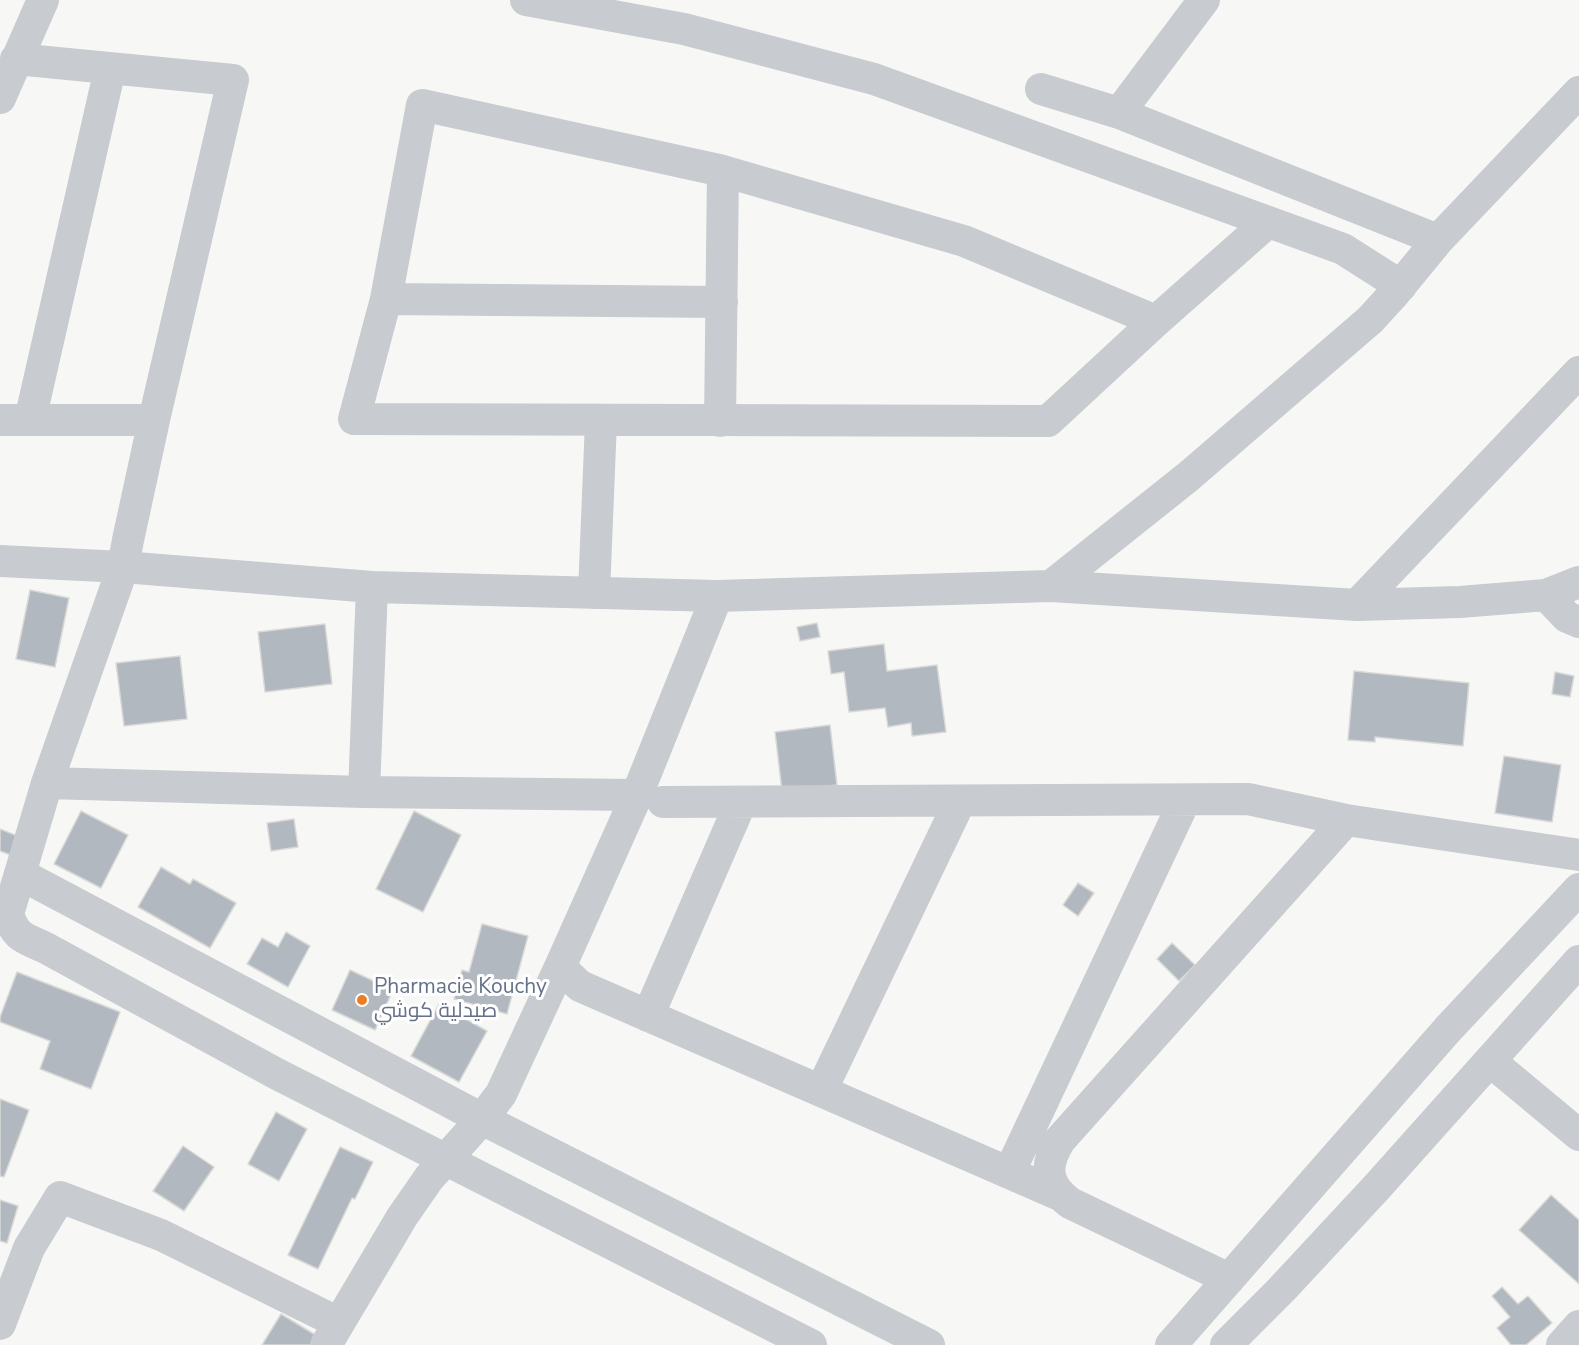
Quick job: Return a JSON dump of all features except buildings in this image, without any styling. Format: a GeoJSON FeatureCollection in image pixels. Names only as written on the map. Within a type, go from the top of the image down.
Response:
{"type":"FeatureCollection","features":[{"type":"Feature","properties":{"kind":"street"},"geometry":{"type":"LineString","coordinates":[[0,98],[42,0]]}},
{"type":"Feature","properties":{"kind":"street"},"geometry":{"type":"LineString","coordinates":[[526,0],[684,29],[874,79],[1343,249],[1401,286]]}},
{"type":"Feature","properties":{"kind":"street"},"geometry":{"type":"LineString","coordinates":[[1119,113],[1204,0]]}},
{"type":"Feature","properties":{"kind":"street"},"geometry":{"type":"LineString","coordinates":[[16,59],[233,80],[154,420],[123,567],[47,783],[4,926],[12,928],[22,937],[277,1074],[811,1345]]}},
{"type":"Feature","properties":{"kind":"street"},"geometry":{"type":"LineString","coordinates":[[110,69],[15,420],[154,420]]}},
{"type":"Feature","properties":{"kind":"street"},"geometry":{"type":"LineString","coordinates":[[1041,89],[1119,113],[1438,240]]}},
{"type":"Feature","properties":{"kind":"street"},"geometry":{"type":"LineString","coordinates":[[1051,586],[1189,476],[1370,320],[1438,240],[1579,92]]}},
{"type":"Feature","properties":{"kind":"street"},"geometry":{"type":"LineString","coordinates":[[1156,321],[964,241],[723,171],[422,105],[386,299],[354,419],[1048,422],[1156,321],[1268,222]]}},
{"type":"Feature","properties":{"kind":"street"},"geometry":{"type":"LineString","coordinates":[[720,421],[723,171]]}},
{"type":"Feature","properties":{"kind":"street"},"geometry":{"type":"LineString","coordinates":[[386,299],[722,302]]}},
{"type":"Feature","properties":{"kind":"street"},"geometry":{"type":"LineString","coordinates":[[1357,605],[1579,372]]}},
{"type":"Feature","properties":{"kind":"street"},"geometry":{"type":"LineString","coordinates":[[594,593],[601,421]]}},
{"type":"Feature","properties":{"kind":"street"},"geometry":{"type":"LineString","coordinates":[[0,561],[123,567],[372,587],[717,596],[1051,586],[1357,605],[1460,602],[1546,595],[1579,582]]}},
{"type":"Feature","properties":{"kind":"street"},"geometry":{"type":"LineString","coordinates":[[364,792],[372,587]]}},
{"type":"Feature","properties":{"kind":"street"},"geometry":{"type":"LineString","coordinates":[[1546,595],[1567,617],[1579,622]]}},
{"type":"Feature","properties":{"kind":"street"},"geometry":{"type":"LineString","coordinates":[[0,1324],[28,1248],[60,1197],[160,1235],[333,1334],[402,1217],[429,1178],[482,1119],[501,1094],[560,967],[650,799],[717,596]]}},
{"type":"Feature","properties":{"kind":"street"},"geometry":{"type":"LineString","coordinates":[[47,783],[741,802],[1248,799],[1346,820],[1579,855]]}},
{"type":"Feature","properties":{"kind":"street"},"geometry":{"type":"LineString","coordinates":[[1010,1173],[1185,800]]}},
{"type":"Feature","properties":{"kind":"street"},"geometry":{"type":"LineString","coordinates":[[821,1091],[960,801]]}},
{"type":"Feature","properties":{"kind":"street"},"geometry":{"type":"LineString","coordinates":[[648,1016],[741,802]]}},
{"type":"Feature","properties":{"kind":"street"},"geometry":{"type":"LineString","coordinates":[[1229,1279],[1070,1203],[1053,1186],[1049,1174],[1049,1162],[1060,1140],[1346,820]]}},
{"type":"Feature","properties":{"kind":"street"},"geometry":{"type":"LineString","coordinates":[[20,874],[482,1119],[929,1345]]}},
{"type":"Feature","properties":{"kind":"street"},"geometry":{"type":"LineString","coordinates":[[1171,1345],[1448,1029],[1579,889]]}},
{"type":"Feature","properties":{"kind":"street"},"geometry":{"type":"LineString","coordinates":[[1226,1345],[1282,1290],[1579,962]]}},
{"type":"Feature","properties":{"kind":"street"},"geometry":{"type":"LineString","coordinates":[[560,967],[580,986],[1060,1195]]}},
{"type":"Feature","properties":{"kind":"street"},"geometry":{"type":"LineString","coordinates":[[1490,1060],[1579,1134]]}},
{"type":"Feature","properties":{"kind":"street"},"geometry":{"type":"LineString","coordinates":[[1562,1345],[1579,1326]]}},
{"type":"Feature","properties":{"kind":"place","name":"Pharmacie Kouchy صيدلية كوشي"},"geometry":{"type":"Point","coordinates":[362,1000]}}]}
